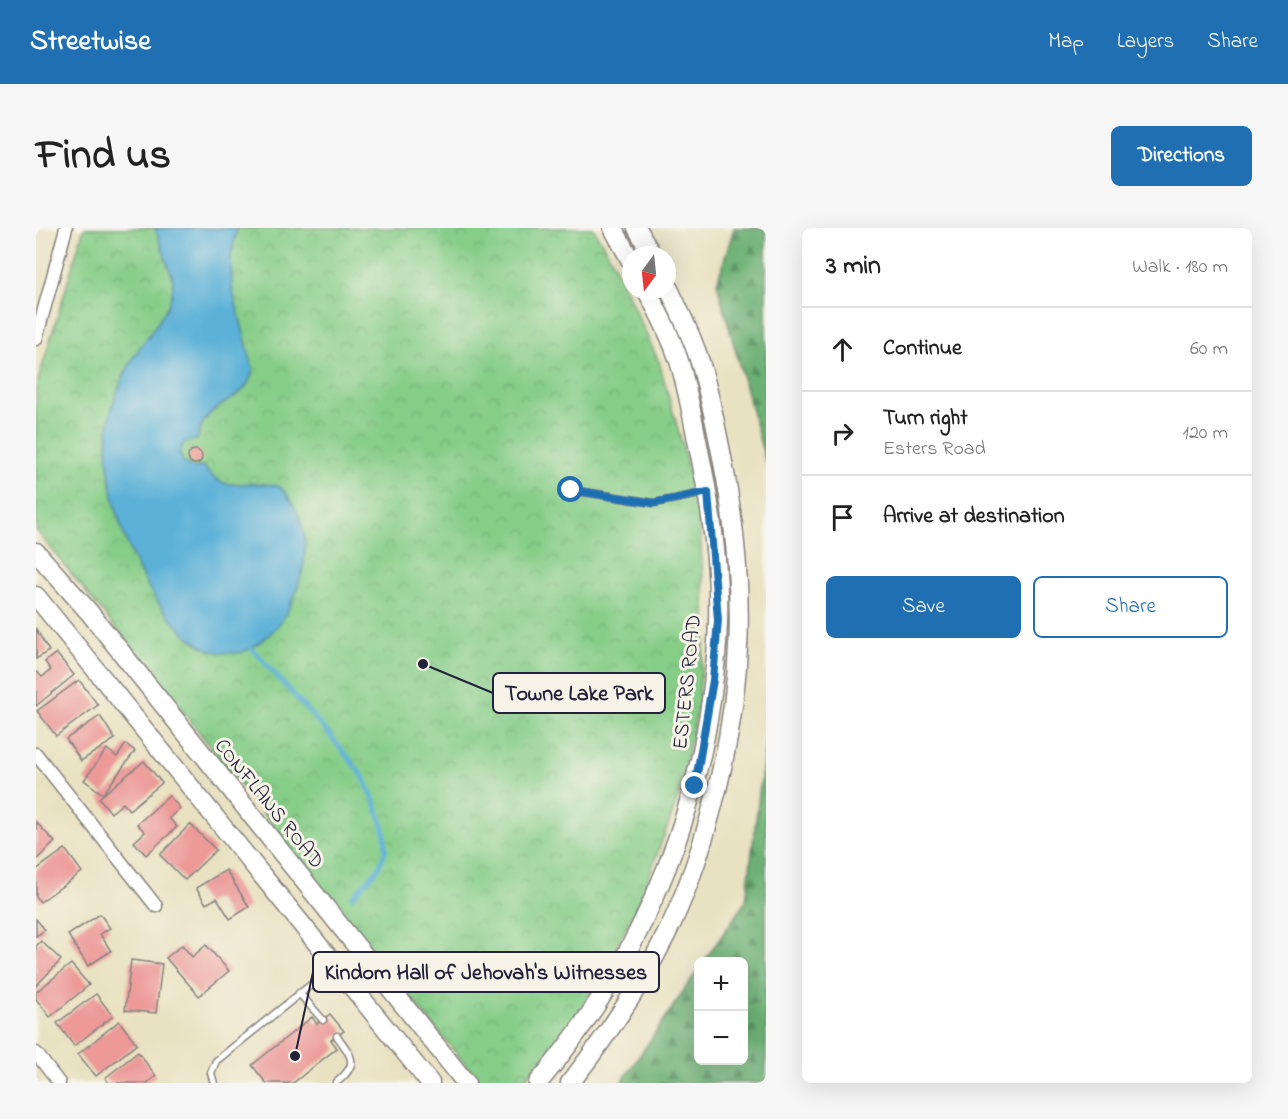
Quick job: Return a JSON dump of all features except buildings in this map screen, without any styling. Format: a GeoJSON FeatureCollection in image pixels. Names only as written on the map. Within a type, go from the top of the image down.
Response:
{"type":"FeatureCollection","features":[{"type":"Feature","properties":{"kind":"street"},"geometry":{"type":"LineString","coordinates":[[36,339],[66,228]]}},
{"type":"Feature","properties":{"kind":"street"},"geometry":{"type":"LineString","coordinates":[[613,228],[623,246]]}},
{"type":"Feature","properties":{"kind":"street"},"geometry":{"type":"LineString","coordinates":[[638,228],[647,246]]}},
{"type":"Feature","properties":{"kind":"street","name":"ESTERS ROAD"},"geometry":{"type":"LineString","coordinates":[[538,1083],[598,1006],[621,967],[660,885],[695,786],[713,680],[718,620],[708,492],[679,361],[652,300]]}},
{"type":"Feature","properties":{"kind":"street"},"geometry":{"type":"LineString","coordinates":[[570,1083],[639,984],[667,934],[688,885],[716,795],[729,741],[737,683],[740,622],[738,569],[729,490],[698,355],[674,300]]}},
{"type":"Feature","properties":{"kind":"street"},"geometry":{"type":"LineString","coordinates":[[708,492],[729,490]]}},
{"type":"Feature","properties":{"kind":"street","name":"CONFLANS ROAD"},"geometry":{"type":"LineString","coordinates":[[36,552],[96,621],[466,1083]]}},
{"type":"Feature","properties":{"kind":"street"},"geometry":{"type":"LineString","coordinates":[[36,596],[430,1083]]}},
{"type":"Feature","properties":{"kind":"street"},"geometry":{"type":"LineString","coordinates":[[36,754],[156,906]]}},
{"type":"Feature","properties":{"kind":"street"},"geometry":{"type":"LineString","coordinates":[[336,964],[357,948]]}},
{"type":"Feature","properties":{"kind":"street"},"geometry":{"type":"LineString","coordinates":[[36,1053],[59,1083]]}},
{"type":"Feature","properties":{"kind":"lane"},"geometry":{"type":"LineString","coordinates":[[571,490],[654,503],[708,492]]}},
{"type":"Feature","properties":{"kind":"lane"},"geometry":{"type":"LineString","coordinates":[[214,1083],[211,1073],[216,1061],[336,964]]}},
{"type":"Feature","properties":{"kind":"lane"},"geometry":{"type":"LineString","coordinates":[[299,993],[323,1020]]}},
{"type":"Feature","properties":{"kind":"lane"},"geometry":{"type":"LineString","coordinates":[[336,1083],[352,1064],[351,1056],[337,1036]]}},
{"type":"Feature","properties":{"kind":"green space"},"geometry":{"type":"Polygon","coordinates":[[[84,228],[593,228],[622,282],[622,300],[630,300],[659,362],[684,451],[699,520],[706,621],[698,706],[678,798],[639,903],[596,986],[554,1046],[521,1083],[481,1083],[347,921],[196,728],[36,530],[36,387],[84,228]]]}},
{"type":"Feature","properties":{"kind":"green space"},"geometry":{"type":"Polygon","coordinates":[[[734,228],[766,228],[766,463],[717,283],[734,228]]]}},
{"type":"Feature","properties":{"kind":"green space"},"geometry":{"type":"Polygon","coordinates":[[[766,737],[766,1083],[621,1083],[694,976],[694,1065],[748,1065],[748,957],[707,957],[746,901],[766,737]]]}},
{"type":"Feature","properties":{"kind":"water"},"geometry":{"type":"Polygon","coordinates":[[[155,228],[237,228],[231,256],[232,288],[253,369],[249,381],[242,390],[207,417],[201,426],[198,439],[184,443],[179,452],[184,463],[194,468],[203,466],[223,483],[254,483],[280,487],[294,506],[304,533],[302,574],[286,614],[278,625],[255,646],[240,652],[224,653],[204,647],[171,620],[137,565],[114,500],[108,467],[108,436],[112,408],[118,389],[133,358],[165,310],[173,290],[173,279],[155,228]]]}},
{"type":"Feature","properties":{"kind":"waterway"},"geometry":{"type":"LineString","coordinates":[[248,644],[334,740],[362,775],[374,800],[384,829],[386,850],[378,869],[352,897]]}},
{"type":"Feature","properties":{"kind":"place","name":"Towne Lake Park"},"geometry":{"type":"Point","coordinates":[423,664]}},
{"type":"Feature","properties":{"kind":"place","name":"Kindom Hall of Jehovah's Witnesses"},"geometry":{"type":"Point","coordinates":[295,1056]}},
{"type":"Feature","properties":{"kind":"route"},"geometry":{"type":"LineString","coordinates":[[571,490],[654,503],[708,492],[718,620],[713,680],[695,786]]}}]}
